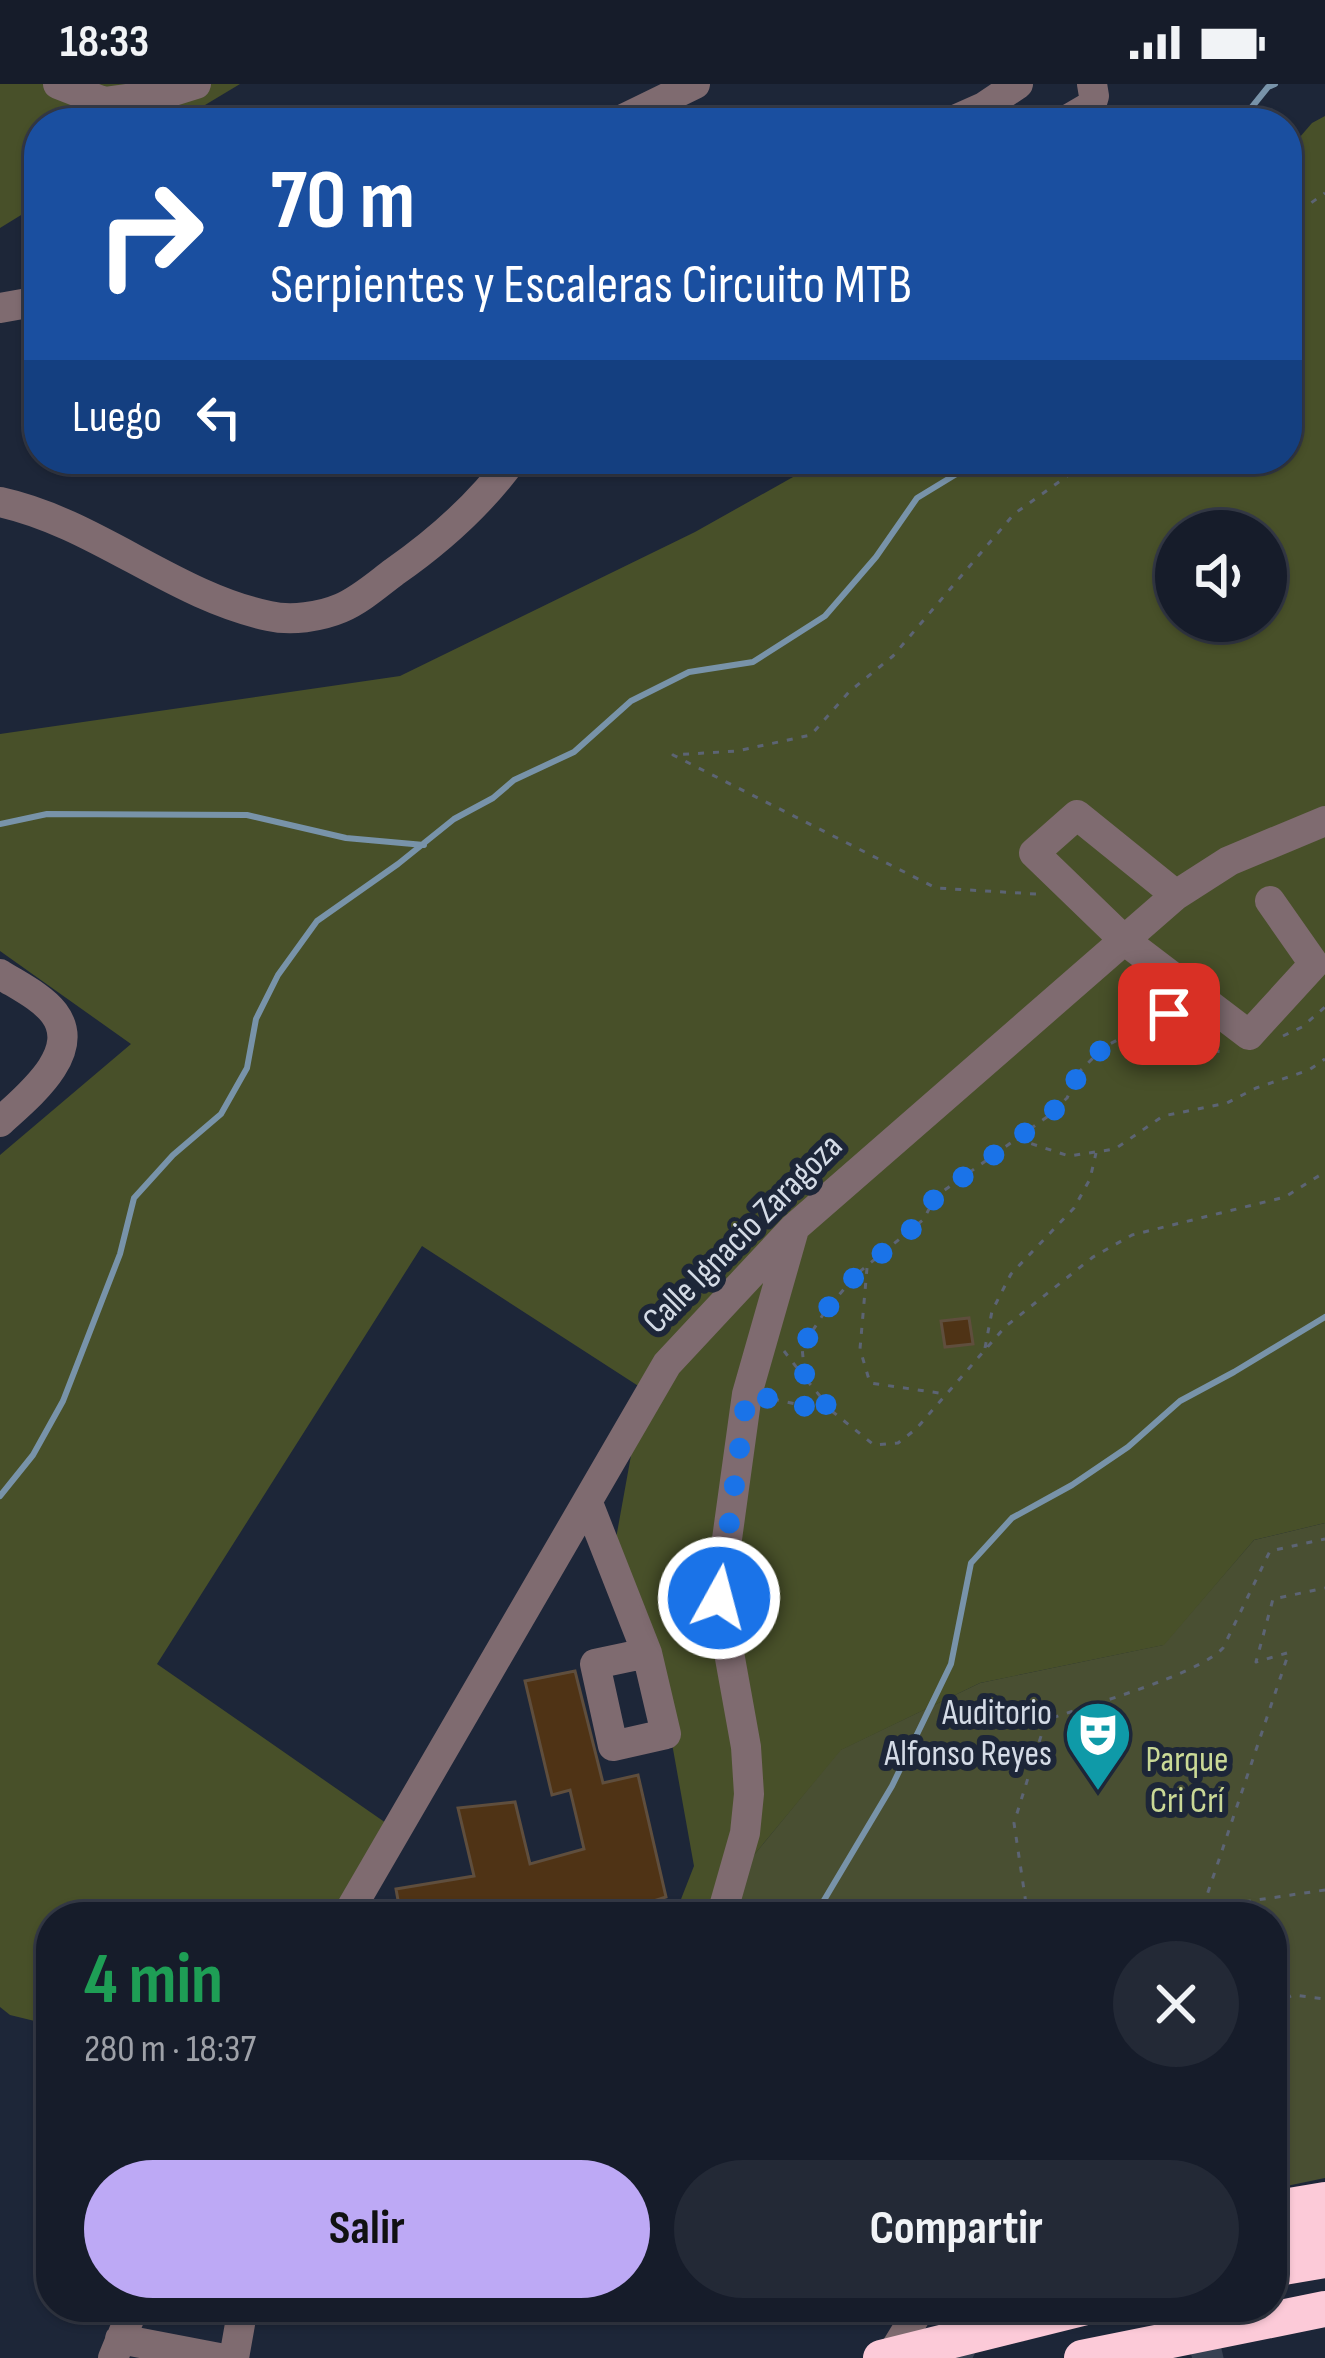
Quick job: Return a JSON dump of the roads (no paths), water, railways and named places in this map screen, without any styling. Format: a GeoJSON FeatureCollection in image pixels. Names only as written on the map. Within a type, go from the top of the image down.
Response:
{"type":"FeatureCollection","features":[{"type":"Feature","properties":{"kind":"highway"},"geometry":{"type":"LineString","coordinates":[[1287,2207],[1325,2200]]}},
{"type":"Feature","properties":{"kind":"highway"},"geometry":{"type":"LineString","coordinates":[[1287,2242],[1325,2228]]}},
{"type":"Feature","properties":{"kind":"highway"},"geometry":{"type":"LineString","coordinates":[[1287,2266],[1325,2260]]}},
{"type":"Feature","properties":{"kind":"highway"},"geometry":{"type":"LineString","coordinates":[[1287,2317],[1325,2309]]}},
{"type":"Feature","properties":{"kind":"highway"},"geometry":{"type":"LineString","coordinates":[[886,2357],[1026,2322]]}},
{"type":"Feature","properties":{"kind":"highway"},"geometry":{"type":"LineString","coordinates":[[1082,2358],[1261,2322]]}},
{"type":"Feature","properties":{"kind":"highway"},"geometry":{"type":"LineString","coordinates":[[1222,2351],[1325,2331]]}},
{"type":"Feature","properties":{"kind":"street"},"geometry":{"type":"LineString","coordinates":[[58,84],[104,102],[164,94],[196,84]]}},
{"type":"Feature","properties":{"kind":"street"},"geometry":{"type":"LineString","coordinates":[[646,108],[695,84]]}},
{"type":"Feature","properties":{"kind":"street"},"geometry":{"type":"LineString","coordinates":[[982,108],[1018,84]]}},
{"type":"Feature","properties":{"kind":"street"},"geometry":{"type":"LineString","coordinates":[[0,502],[68,524],[216,599],[271,616],[298,618],[342,608],[432,546],[501,474]]}},
{"type":"Feature","properties":{"kind":"street"},"geometry":{"type":"LineString","coordinates":[[1176,895],[1077,814],[1034,853],[1124,940],[1249,1035],[1314,964],[1270,901]]}},
{"type":"Feature","properties":{"kind":"street","name":"Calle Ignacio Zaragoza"},"geometry":{"type":"LineString","coordinates":[[355,1902],[667,1364],[794,1228],[1176,895],[1229,861],[1325,821]]}},
{"type":"Feature","properties":{"kind":"street"},"geometry":{"type":"LineString","coordinates":[[0,974],[57,1016],[62,1040],[58,1064],[0,1123]]}},
{"type":"Feature","properties":{"kind":"street"},"geometry":{"type":"LineString","coordinates":[[726,1902],[745,1833],[748,1794],[746,1747],[719,1598],[747,1394],[794,1228]]}},
{"type":"Feature","properties":{"kind":"street"},"geometry":{"type":"LineString","coordinates":[[588,1503],[647,1653]]}},
{"type":"Feature","properties":{"kind":"street"},"geometry":{"type":"LineString","coordinates":[[234,2358],[240,2322]]}},
{"type":"Feature","properties":{"kind":"street"},"geometry":{"type":"LineString","coordinates":[[886,2357],[910,2322]]}},
{"type":"Feature","properties":{"kind":"street"},"geometry":{"type":"LineString","coordinates":[[117,2348],[219,2358]]}},
{"type":"Feature","properties":{"kind":"waterway"},"geometry":{"type":"LineString","coordinates":[[1251,108],[1275,84]]}},
{"type":"Feature","properties":{"kind":"waterway"},"geometry":{"type":"LineString","coordinates":[[0,1496],[33,1455],[63,1401],[120,1254],[134,1198],[173,1155],[221,1114],[247,1068],[256,1019],[278,975],[317,921],[454,819],[493,798],[514,780],[574,752],[631,701],[689,672],[753,662],[825,616],[876,557],[917,498],[956,474]]}},
{"type":"Feature","properties":{"kind":"waterway"},"geometry":{"type":"LineString","coordinates":[[0,824],[47,814],[247,815],[346,838],[424,845]]}},
{"type":"Feature","properties":{"kind":"waterway"},"geometry":{"type":"LineString","coordinates":[[823,1902],[892,1786],[951,1664],[971,1563],[1012,1518],[1128,1447],[1180,1401],[1325,1317]]}},
{"type":"Feature","properties":{"kind":"tunnel"},"geometry":{"type":"LineString","coordinates":[[956,2358],[973,2322]]}},
{"type":"Feature","properties":{"kind":"tunnel"},"geometry":{"type":"LineString","coordinates":[[978,2322],[981,2358]]}},
{"type":"Feature","properties":{"kind":"tunnel"},"geometry":{"type":"LineString","coordinates":[[1192,2358],[1222,2351]]}},
{"type":"Feature","properties":{"kind":"place","name":"Auditorio Alfonso Reyes"},"geometry":{"type":"Point","coordinates":[1098,1793]}},
{"type":"Feature","properties":{"kind":"park label","name":"Parque Cri Crí"},"geometry":{"type":"Point","coordinates":[1187,1780]}}]}
